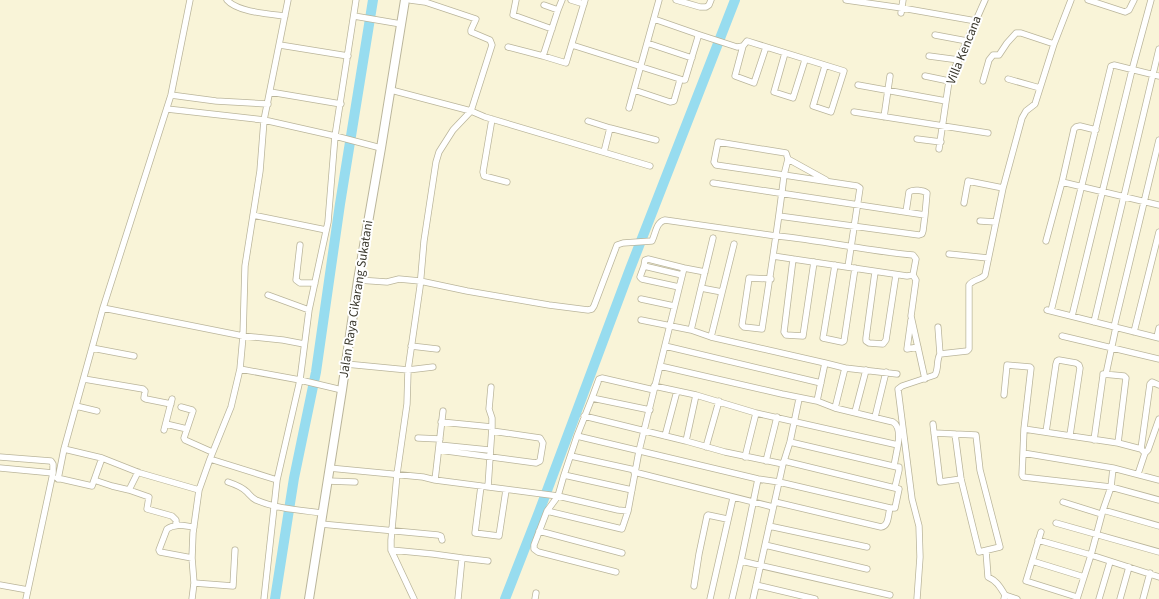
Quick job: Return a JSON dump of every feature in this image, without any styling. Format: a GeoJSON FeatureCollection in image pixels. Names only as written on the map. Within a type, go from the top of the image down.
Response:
{"type":"FeatureCollection","features":[{"type":"Feature","properties":{"kind":"main road","name":"Jalan Raya Cikarang Sukatani"},"geometry":{"type":"LineString","coordinates":[[309,599],[358,280],[405,0]]}},
{"type":"Feature","properties":{"kind":"street"},"geometry":{"type":"LineString","coordinates":[[58,479],[64,449],[103,308],[171,95],[190,0]]}},
{"type":"Feature","properties":{"kind":"street"},"geometry":{"type":"LineString","coordinates":[[227,0],[235,6],[247,10],[285,16]]}},
{"type":"Feature","properties":{"kind":"street"},"geometry":{"type":"LineString","coordinates":[[194,599],[192,558],[199,490],[212,452],[231,408],[240,369],[243,336],[244,266],[260,171],[264,120],[288,0]]}},
{"type":"Feature","properties":{"kind":"street"},"geometry":{"type":"LineString","coordinates":[[264,599],[277,480],[300,380],[309,310],[326,230],[335,136],[355,16],[356,0]]}},
{"type":"Feature","properties":{"kind":"street"},"geometry":{"type":"LineString","coordinates":[[410,0],[424,2],[476,19],[471,30],[472,32],[490,40],[492,43],[471,111],[453,130],[436,162],[424,241],[408,370],[407,404],[397,474],[391,550],[414,599]]}},
{"type":"Feature","properties":{"kind":"street"},"geometry":{"type":"LineString","coordinates":[[516,0],[513,15],[552,29]]}},
{"type":"Feature","properties":{"kind":"street"},"geometry":{"type":"LineString","coordinates":[[544,56],[562,0]]}},
{"type":"Feature","properties":{"kind":"street"},"geometry":{"type":"LineString","coordinates":[[508,47],[566,63],[584,2],[571,0]]}},
{"type":"Feature","properties":{"kind":"street"},"geometry":{"type":"LineString","coordinates":[[629,108],[659,0]]}},
{"type":"Feature","properties":{"kind":"street"},"geometry":{"type":"LineString","coordinates":[[676,0],[700,7],[706,7],[709,5],[711,0]]}},
{"type":"Feature","properties":{"kind":"street"},"geometry":{"type":"LineString","coordinates":[[846,0],[976,21]]}},
{"type":"Feature","properties":{"kind":"street"},"geometry":{"type":"LineString","coordinates":[[901,10],[903,0]]}},
{"type":"Feature","properties":{"kind":"street","name":"Villa Kencana"},"geometry":{"type":"LineString","coordinates":[[940,149],[949,81],[984,0]]}},
{"type":"Feature","properties":{"kind":"street"},"geometry":{"type":"LineString","coordinates":[[940,354],[967,351],[969,349],[969,284],[984,276],[1003,188],[1022,118],[1026,111],[1034,106],[1054,44],[1071,0]]}},
{"type":"Feature","properties":{"kind":"street"},"geometry":{"type":"LineString","coordinates":[[1088,0],[1125,12],[1129,10],[1134,0]]}},
{"type":"Feature","properties":{"kind":"street"},"geometry":{"type":"LineString","coordinates":[[1072,316],[1132,70],[1151,0]]}},
{"type":"Feature","properties":{"kind":"street"},"geometry":{"type":"LineString","coordinates":[[544,5],[558,10]]}},
{"type":"Feature","properties":{"kind":"street"},"geometry":{"type":"LineString","coordinates":[[355,16],[401,24]]}},
{"type":"Feature","properties":{"kind":"street"},"geometry":{"type":"LineString","coordinates":[[654,19],[737,47],[743,46]]}},
{"type":"Feature","properties":{"kind":"street"},"geometry":{"type":"LineString","coordinates":[[983,81],[988,60],[993,55],[999,55],[1016,33],[1021,33],[1054,44]]}},
{"type":"Feature","properties":{"kind":"street"},"geometry":{"type":"LineString","coordinates":[[572,45],[680,80],[685,80],[698,37],[697,34]]}},
{"type":"Feature","properties":{"kind":"street"},"geometry":{"type":"LineString","coordinates":[[935,35],[967,41]]}},
{"type":"Feature","properties":{"kind":"street"},"geometry":{"type":"LineString","coordinates":[[766,47],[754,83],[734,76],[743,46],[747,42],[766,47],[844,71],[831,112],[813,106],[825,66]]}},
{"type":"Feature","properties":{"kind":"street"},"geometry":{"type":"LineString","coordinates":[[647,43],[692,58]]}},
{"type":"Feature","properties":{"kind":"street"},"geometry":{"type":"LineString","coordinates":[[280,45],[348,56]]}},
{"type":"Feature","properties":{"kind":"street"},"geometry":{"type":"LineString","coordinates":[[1094,322],[1159,49]]}},
{"type":"Feature","properties":{"kind":"street"},"geometry":{"type":"LineString","coordinates":[[784,53],[774,92],[793,98],[805,60]]}},
{"type":"Feature","properties":{"kind":"street"},"geometry":{"type":"LineString","coordinates":[[929,56],[959,60]]}},
{"type":"Feature","properties":{"kind":"street"},"geometry":{"type":"LineString","coordinates":[[1159,76],[1114,65],[1111,66],[1082,187],[1049,311],[1158,338],[1159,328]]}},
{"type":"Feature","properties":{"kind":"street"},"geometry":{"type":"LineString","coordinates":[[884,117],[890,76]]}},
{"type":"Feature","properties":{"kind":"street"},"geometry":{"type":"LineString","coordinates":[[925,76],[949,81]]}},
{"type":"Feature","properties":{"kind":"street"},"geometry":{"type":"LineString","coordinates":[[1008,78],[1040,88]]}},
{"type":"Feature","properties":{"kind":"street"},"geometry":{"type":"LineString","coordinates":[[634,90],[670,102],[674,101],[680,80]]}},
{"type":"Feature","properties":{"kind":"street"},"geometry":{"type":"LineString","coordinates":[[858,85],[946,101]]}},
{"type":"Feature","properties":{"kind":"street"},"geometry":{"type":"LineString","coordinates":[[391,90],[471,111],[492,119],[650,166]]}},
{"type":"Feature","properties":{"kind":"street"},"geometry":{"type":"LineString","coordinates":[[270,92],[341,104]]}},
{"type":"Feature","properties":{"kind":"street"},"geometry":{"type":"LineString","coordinates":[[171,95],[216,101],[268,104]]}},
{"type":"Feature","properties":{"kind":"street"},"geometry":{"type":"LineString","coordinates":[[166,108],[264,120],[381,148]]}},
{"type":"Feature","properties":{"kind":"street"},"geometry":{"type":"LineString","coordinates":[[854,112],[988,133]]}},
{"type":"Feature","properties":{"kind":"street"},"geometry":{"type":"LineString","coordinates":[[492,119],[483,168],[484,176],[507,182]]}},
{"type":"Feature","properties":{"kind":"street"},"geometry":{"type":"LineString","coordinates":[[588,121],[656,140]]}},
{"type":"Feature","properties":{"kind":"street"},"geometry":{"type":"LineString","coordinates":[[1046,241],[1062,182],[1074,129],[1076,126],[1080,126],[1096,130]]}},
{"type":"Feature","properties":{"kind":"street"},"geometry":{"type":"LineString","coordinates":[[604,152],[610,128]]}},
{"type":"Feature","properties":{"kind":"street"},"geometry":{"type":"LineString","coordinates":[[917,139],[941,142]]}},
{"type":"Feature","properties":{"kind":"street"},"geometry":{"type":"LineString","coordinates":[[1106,374],[1115,327],[1159,140]]}},
{"type":"Feature","properties":{"kind":"street"},"geometry":{"type":"LineString","coordinates":[[771,279],[750,278],[742,325],[744,327],[762,330],[771,279],[784,175],[788,159],[787,154],[718,143],[714,162],[716,165],[784,175],[831,182],[859,187],[861,190],[848,267]]}},
{"type":"Feature","properties":{"kind":"street"},"geometry":{"type":"LineString","coordinates":[[788,159],[831,182]]}},
{"type":"Feature","properties":{"kind":"street"},"geometry":{"type":"LineString","coordinates":[[964,203],[968,181],[1003,188]]}},
{"type":"Feature","properties":{"kind":"street"},"geometry":{"type":"LineString","coordinates":[[1062,182],[1159,205]]}},
{"type":"Feature","properties":{"kind":"street"},"geometry":{"type":"LineString","coordinates":[[713,183],[925,215]]}},
{"type":"Feature","properties":{"kind":"street"},"geometry":{"type":"LineString","coordinates":[[779,216],[919,235],[922,234],[923,231],[928,196],[927,193],[925,191],[913,190],[909,192],[906,212]]}},
{"type":"Feature","properties":{"kind":"street"},"geometry":{"type":"LineString","coordinates":[[253,215],[326,230]]}},
{"type":"Feature","properties":{"kind":"street"},"geometry":{"type":"LineString","coordinates":[[358,280],[387,282],[399,279],[420,281],[549,305],[588,310],[592,309],[594,306],[617,245],[630,242],[651,241],[660,221],[665,220],[912,255],[916,258],[912,275]]}},
{"type":"Feature","properties":{"kind":"street"},"geometry":{"type":"LineString","coordinates":[[980,221],[996,222]]}},
{"type":"Feature","properties":{"kind":"street"},"geometry":{"type":"LineString","coordinates":[[1134,332],[1159,232]]}},
{"type":"Feature","properties":{"kind":"street"},"geometry":{"type":"LineString","coordinates":[[691,330],[713,238]]}},
{"type":"Feature","properties":{"kind":"street"},"geometry":{"type":"LineString","coordinates":[[711,337],[734,244]]}},
{"type":"Feature","properties":{"kind":"street"},"geometry":{"type":"LineString","coordinates":[[300,246],[296,280],[300,283],[315,283]]}},
{"type":"Feature","properties":{"kind":"street"},"geometry":{"type":"LineString","coordinates":[[949,254],[988,258]]}},
{"type":"Feature","properties":{"kind":"street"},"geometry":{"type":"LineString","coordinates":[[773,256],[794,258],[896,275],[912,275]]}},
{"type":"Feature","properties":{"kind":"street"},"geometry":{"type":"LineString","coordinates":[[794,258],[784,332],[786,335],[803,336],[814,262]]}},
{"type":"Feature","properties":{"kind":"street"},"geometry":{"type":"LineString","coordinates":[[835,265],[823,338],[839,342],[844,341],[855,268]]}},
{"type":"Feature","properties":{"kind":"street"},"geometry":{"type":"LineString","coordinates":[[679,287],[640,278],[644,266],[705,272]]}},
{"type":"Feature","properties":{"kind":"street"},"geometry":{"type":"LineString","coordinates":[[547,511],[622,529],[628,511],[634,471],[683,271]]}},
{"type":"Feature","properties":{"kind":"street"},"geometry":{"type":"LineString","coordinates":[[875,272],[866,338],[866,341],[869,343],[883,344],[886,340],[896,275]]}},
{"type":"Feature","properties":{"kind":"street"},"geometry":{"type":"LineString","coordinates":[[912,275],[916,280],[907,349],[918,347]]}},
{"type":"Feature","properties":{"kind":"street"},"geometry":{"type":"LineString","coordinates":[[701,288],[722,292]]}},
{"type":"Feature","properties":{"kind":"street"},"geometry":{"type":"LineString","coordinates":[[268,295],[309,310]]}},
{"type":"Feature","properties":{"kind":"street"},"geometry":{"type":"LineString","coordinates":[[641,299],[674,306]]}},
{"type":"Feature","properties":{"kind":"street"},"geometry":{"type":"LineString","coordinates":[[103,308],[243,336],[283,340],[304,344]]}},
{"type":"Feature","properties":{"kind":"street"},"geometry":{"type":"LineString","coordinates":[[911,316],[925,379]]}},
{"type":"Feature","properties":{"kind":"street"},"geometry":{"type":"LineString","coordinates":[[641,320],[691,330],[711,337],[845,368],[897,374]]}},
{"type":"Feature","properties":{"kind":"street"},"geometry":{"type":"LineString","coordinates":[[917,599],[920,558],[919,526],[912,500],[898,389],[902,386],[925,379],[936,373],[940,354],[938,327]]}},
{"type":"Feature","properties":{"kind":"street"},"geometry":{"type":"LineString","coordinates":[[1062,336],[1159,359]]}},
{"type":"Feature","properties":{"kind":"street"},"geometry":{"type":"LineString","coordinates":[[411,346],[437,349]]}},
{"type":"Feature","properties":{"kind":"street"},"geometry":{"type":"LineString","coordinates":[[665,346],[821,383]]}},
{"type":"Feature","properties":{"kind":"street"},"geometry":{"type":"LineString","coordinates":[[92,348],[134,356]]}},
{"type":"Feature","properties":{"kind":"street"},"geometry":{"type":"LineString","coordinates":[[1046,432],[1056,364],[1059,360],[1076,363],[1080,368],[1070,436]]}},
{"type":"Feature","properties":{"kind":"street"},"geometry":{"type":"LineString","coordinates":[[817,401],[825,363]]}},
{"type":"Feature","properties":{"kind":"street"},"geometry":{"type":"LineString","coordinates":[[346,364],[408,370],[433,367]]}},
{"type":"Feature","properties":{"kind":"street"},"geometry":{"type":"LineString","coordinates":[[1004,394],[1007,365],[1030,367],[1024,429],[1023,477],[1111,487],[1159,500]]}},
{"type":"Feature","properties":{"kind":"street"},"geometry":{"type":"LineString","coordinates":[[660,366],[798,398],[817,401],[835,408],[896,423],[898,430],[898,445],[894,466]]}},
{"type":"Feature","properties":{"kind":"street"},"geometry":{"type":"LineString","coordinates":[[835,408],[845,368]]}},
{"type":"Feature","properties":{"kind":"street"},"geometry":{"type":"LineString","coordinates":[[240,369],[300,380],[342,390]]}},
{"type":"Feature","properties":{"kind":"street"},"geometry":{"type":"LineString","coordinates":[[855,412],[866,370]]}},
{"type":"Feature","properties":{"kind":"street"},"geometry":{"type":"LineString","coordinates":[[876,417],[886,372]]}},
{"type":"Feature","properties":{"kind":"street"},"geometry":{"type":"LineString","coordinates":[[1094,440],[1102,376],[1103,374],[1124,376],[1126,378],[1118,444]]}},
{"type":"Feature","properties":{"kind":"street"},"geometry":{"type":"LineString","coordinates":[[616,572],[538,552],[534,549],[539,531],[564,475],[576,436],[599,379],[602,378],[696,395],[756,413],[898,445]]}},
{"type":"Feature","properties":{"kind":"street"},"geometry":{"type":"LineString","coordinates":[[84,379],[143,389],[146,391],[145,399],[171,401],[164,430]]}},
{"type":"Feature","properties":{"kind":"street"},"geometry":{"type":"LineString","coordinates":[[1138,474],[1143,451],[1150,384],[1152,382],[1159,385]]}},
{"type":"Feature","properties":{"kind":"street"},"geometry":{"type":"LineString","coordinates":[[491,387],[489,408],[492,418],[492,429],[484,486],[475,533],[499,536],[506,490]]}},
{"type":"Feature","properties":{"kind":"street"},"geometry":{"type":"LineString","coordinates":[[665,436],[677,391]]}},
{"type":"Feature","properties":{"kind":"street"},"geometry":{"type":"LineString","coordinates":[[686,441],[696,395]]}},
{"type":"Feature","properties":{"kind":"street"},"geometry":{"type":"LineString","coordinates":[[592,398],[650,410]]}},
{"type":"Feature","properties":{"kind":"street"},"geometry":{"type":"LineString","coordinates":[[753,599],[779,482],[795,421],[798,398]]}},
{"type":"Feature","properties":{"kind":"street"},"geometry":{"type":"LineString","coordinates":[[706,447],[719,401]]}},
{"type":"Feature","properties":{"kind":"street"},"geometry":{"type":"LineString","coordinates":[[76,406],[97,411]]}},
{"type":"Feature","properties":{"kind":"street"},"geometry":{"type":"LineString","coordinates":[[181,407],[193,411],[184,440],[212,452]]}},
{"type":"Feature","properties":{"kind":"street"},"geometry":{"type":"LineString","coordinates":[[435,480],[443,411]]}},
{"type":"Feature","properties":{"kind":"street"},"geometry":{"type":"LineString","coordinates":[[745,457],[756,413]]}},
{"type":"Feature","properties":{"kind":"street"},"geometry":{"type":"LineString","coordinates":[[576,436],[758,479],[779,482],[895,508],[899,489],[895,487],[784,463],[745,457],[584,416]]}},
{"type":"Feature","properties":{"kind":"street"},"geometry":{"type":"LineString","coordinates":[[766,461],[777,417]]}},
{"type":"Feature","properties":{"kind":"street"},"geometry":{"type":"LineString","coordinates":[[1024,429],[1118,444],[1143,451],[1148,450],[1159,419]]}},
{"type":"Feature","properties":{"kind":"street"},"geometry":{"type":"LineString","coordinates":[[418,438],[439,445],[489,453],[536,463],[540,461],[543,448],[542,440],[538,437],[442,422]]}},
{"type":"Feature","properties":{"kind":"street"},"geometry":{"type":"LineString","coordinates":[[166,424],[187,429]]}},
{"type":"Feature","properties":{"kind":"street"},"geometry":{"type":"LineString","coordinates":[[933,424],[940,482],[961,480]]}},
{"type":"Feature","properties":{"kind":"street"},"geometry":{"type":"LineString","coordinates":[[934,433],[955,434],[976,435],[980,470],[1000,547],[979,552],[961,480],[955,434]]}},
{"type":"Feature","properties":{"kind":"street"},"geometry":{"type":"LineString","coordinates":[[790,442],[899,467],[895,487]]}},
{"type":"Feature","properties":{"kind":"street"},"geometry":{"type":"LineString","coordinates":[[64,449],[102,458],[138,472],[199,490]]}},
{"type":"Feature","properties":{"kind":"street"},"geometry":{"type":"LineString","coordinates":[[1023,453],[1113,468],[1159,480]]}},
{"type":"Feature","properties":{"kind":"street"},"geometry":{"type":"LineString","coordinates":[[570,456],[634,471],[733,498],[881,527],[884,527],[887,524],[890,508]]}},
{"type":"Feature","properties":{"kind":"street"},"geometry":{"type":"LineString","coordinates":[[0,457],[51,461],[52,464],[52,474],[26,599]]}},
{"type":"Feature","properties":{"kind":"street"},"geometry":{"type":"LineString","coordinates":[[0,468],[52,474],[58,479],[90,487],[92,486],[102,458]]}},
{"type":"Feature","properties":{"kind":"street"},"geometry":{"type":"LineString","coordinates":[[210,459],[277,480]]}},
{"type":"Feature","properties":{"kind":"street"},"geometry":{"type":"LineString","coordinates":[[330,468],[423,477],[532,494],[555,496],[628,511]]}},
{"type":"Feature","properties":{"kind":"street"},"geometry":{"type":"LineString","coordinates":[[1041,532],[1026,581],[1077,598],[1091,555],[1102,512],[1111,487],[1113,468]]}},
{"type":"Feature","properties":{"kind":"street"},"geometry":{"type":"LineString","coordinates":[[129,490],[138,472]]}},
{"type":"Feature","properties":{"kind":"street"},"geometry":{"type":"LineString","coordinates":[[564,475],[632,490]]}},
{"type":"Feature","properties":{"kind":"street"},"geometry":{"type":"LineString","coordinates":[[732,599],[758,479]]}},
{"type":"Feature","properties":{"kind":"street"},"geometry":{"type":"LineString","coordinates":[[94,480],[149,497],[147,508],[174,517],[176,520],[176,525]]}},
{"type":"Feature","properties":{"kind":"street"},"geometry":{"type":"LineString","coordinates":[[328,481],[355,482]]}},
{"type":"Feature","properties":{"kind":"street"},"geometry":{"type":"LineString","coordinates":[[228,482],[248,492],[251,497],[274,507],[323,513]]}},
{"type":"Feature","properties":{"kind":"street"},"geometry":{"type":"LineString","coordinates":[[710,599],[733,498]]}},
{"type":"Feature","properties":{"kind":"street"},"geometry":{"type":"LineString","coordinates":[[1063,502],[1159,526]]}},
{"type":"Feature","properties":{"kind":"street"},"geometry":{"type":"LineString","coordinates":[[694,586],[707,516],[727,519]]}},
{"type":"Feature","properties":{"kind":"street"},"geometry":{"type":"LineString","coordinates":[[1056,523],[1159,552]]}},
{"type":"Feature","properties":{"kind":"street"},"geometry":{"type":"LineString","coordinates":[[321,524],[438,534],[441,536],[442,540]]}},
{"type":"Feature","properties":{"kind":"street"},"geometry":{"type":"LineString","coordinates":[[192,558],[160,552],[160,546],[167,529],[176,525],[194,527]]}},
{"type":"Feature","properties":{"kind":"street"},"geometry":{"type":"LineString","coordinates":[[769,526],[867,547]]}},
{"type":"Feature","properties":{"kind":"street"},"geometry":{"type":"LineString","coordinates":[[539,531],[622,553]]}},
{"type":"Feature","properties":{"kind":"street"},"geometry":{"type":"LineString","coordinates":[[1038,540],[1159,577]]}},
{"type":"Feature","properties":{"kind":"street"},"geometry":{"type":"LineString","coordinates":[[765,546],[867,569]]}},
{"type":"Feature","properties":{"kind":"street"},"geometry":{"type":"LineString","coordinates":[[194,583],[233,586],[235,550]]}},
{"type":"Feature","properties":{"kind":"street"},"geometry":{"type":"LineString","coordinates":[[391,550],[488,561]]}},
{"type":"Feature","properties":{"kind":"street"},"geometry":{"type":"LineString","coordinates":[[986,551],[988,577],[998,584],[1005,597],[1017,599]]}},
{"type":"Feature","properties":{"kind":"street"},"geometry":{"type":"LineString","coordinates":[[458,599],[462,558]]}},
{"type":"Feature","properties":{"kind":"street"},"geometry":{"type":"LineString","coordinates":[[741,561],[890,595]]}},
{"type":"Feature","properties":{"kind":"street"},"geometry":{"type":"LineString","coordinates":[[1032,561],[1084,577]]}},
{"type":"Feature","properties":{"kind":"street"},"geometry":{"type":"LineString","coordinates":[[1099,599],[1110,562]]}},
{"type":"Feature","properties":{"kind":"street"},"geometry":{"type":"LineString","coordinates":[[1120,599],[1129,567]]}},
{"type":"Feature","properties":{"kind":"street"},"geometry":{"type":"LineString","coordinates":[[1143,599],[1150,574]]}},
{"type":"Feature","properties":{"kind":"street"},"geometry":{"type":"LineString","coordinates":[[0,585],[28,590]]}},
{"type":"Feature","properties":{"kind":"street"},"geometry":{"type":"LineString","coordinates":[[756,585],[815,599]]}},
{"type":"Feature","properties":{"kind":"waterway"},"geometry":{"type":"LineString","coordinates":[[275,599],[294,478],[316,372],[340,204],[373,0]]}},
{"type":"Feature","properties":{"kind":"waterway"},"geometry":{"type":"LineString","coordinates":[[505,599],[630,269],[735,0]]}}]}
